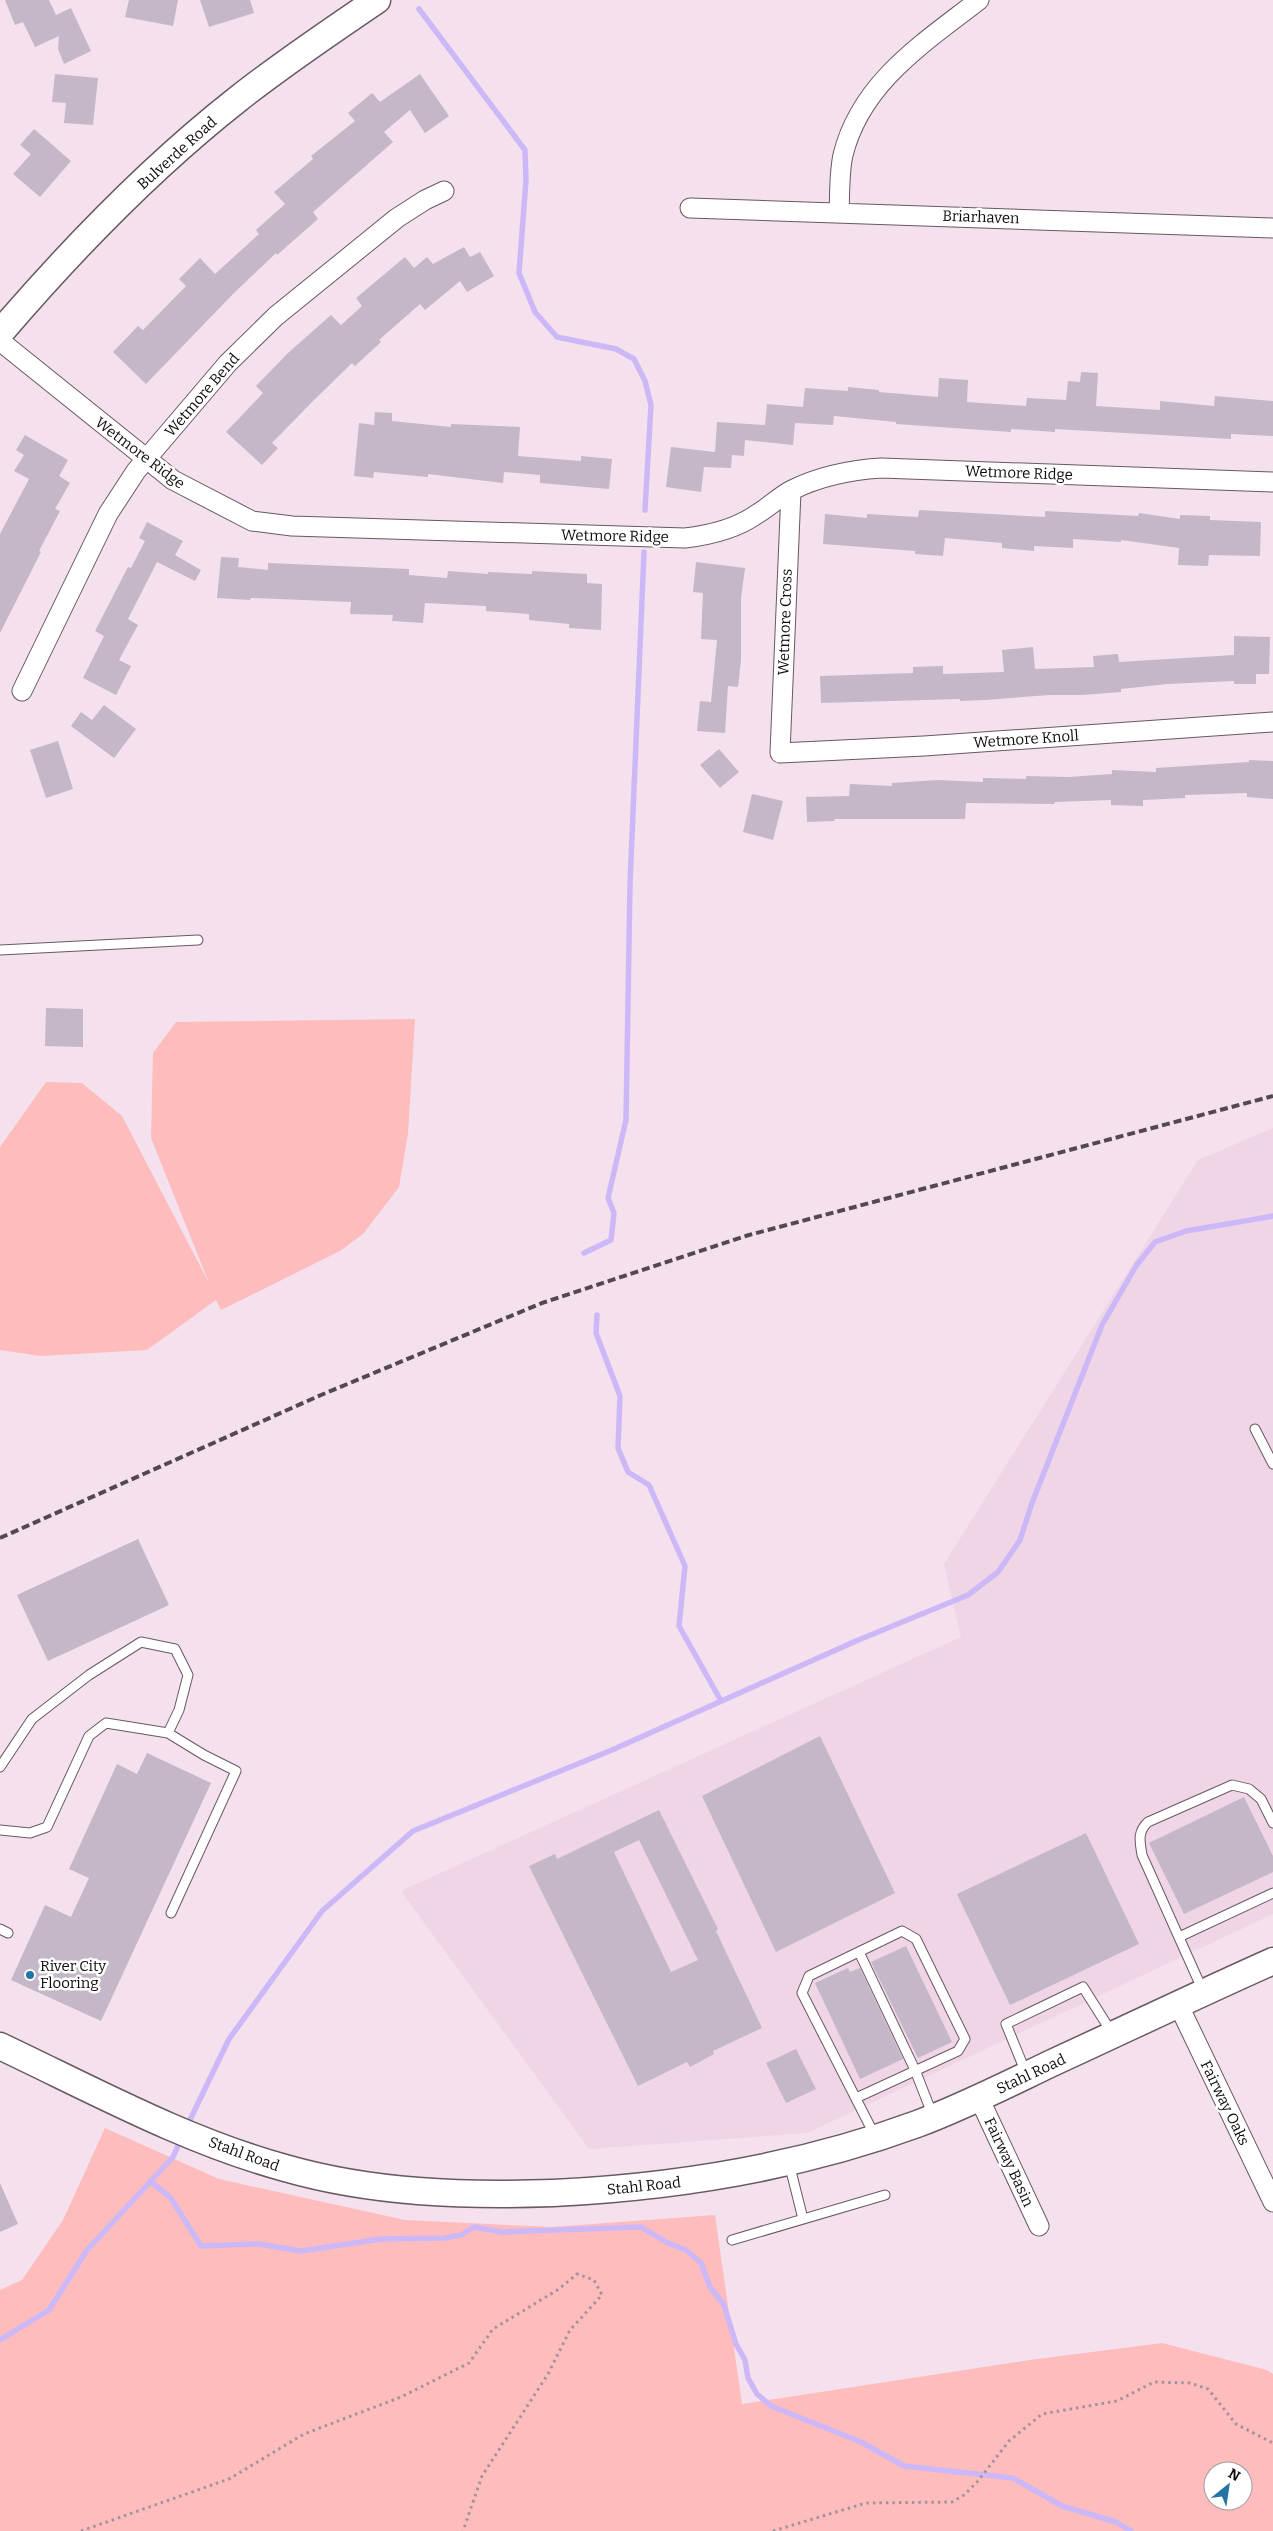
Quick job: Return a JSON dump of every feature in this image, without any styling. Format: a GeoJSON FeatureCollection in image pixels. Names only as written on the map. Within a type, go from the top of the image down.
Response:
{"type":"FeatureCollection","features":[{"type":"Feature","properties":{"kind":"street","name":"Bulverde Road"},"geometry":{"type":"LineString","coordinates":[[0,333],[60,263],[182,145],[288,60],[377,0]]}},
{"type":"Feature","properties":{"kind":"street"},"geometry":{"type":"LineString","coordinates":[[839,212],[843,155],[865,104],[886,75],[900,60],[979,0]]}},
{"type":"Feature","properties":{"kind":"street","name":"Wetmore Bend"},"geometry":{"type":"LineString","coordinates":[[22,691],[108,514],[146,459],[228,363],[276,316],[390,224],[425,200],[444,191]]}},
{"type":"Feature","properties":{"kind":"street","name":"Briarhaven"},"geometry":{"type":"LineString","coordinates":[[690,208],[1273,228]]}},
{"type":"Feature","properties":{"kind":"street","name":"Wetmore Ridge"},"geometry":{"type":"LineString","coordinates":[[0,342],[146,459],[188,489],[244,518],[292,526],[685,538],[703,536],[732,528],[755,516],[791,491],[820,478],[860,469],[881,468],[1273,482]]}},
{"type":"Feature","properties":{"kind":"street","name":"Wetmore Cross"},"geometry":{"type":"LineString","coordinates":[[780,753],[791,491]]}},
{"type":"Feature","properties":{"kind":"street","name":"Wetmore Knoll"},"geometry":{"type":"LineString","coordinates":[[780,753],[924,746],[1273,722]]}},
{"type":"Feature","properties":{"kind":"street","name":"Stahl Road"},"geometry":{"type":"LineString","coordinates":[[0,2046],[142,2113],[229,2150],[285,2168],[333,2180],[432,2192],[504,2195],[609,2190],[690,2181],[789,2163],[876,2138],[933,2118],[979,2098],[1273,1961]]}},
{"type":"Feature","properties":{"kind":"street","name":"Fairway Oaks"},"geometry":{"type":"LineString","coordinates":[[1178,2004],[1273,2202]]}},
{"type":"Feature","properties":{"kind":"street","name":"Fairway Basin"},"geometry":{"type":"LineString","coordinates":[[979,2098],[1039,2226]]}},
{"type":"Feature","properties":{"kind":"lane"},"geometry":{"type":"LineString","coordinates":[[0,950],[198,940]]}},
{"type":"Feature","properties":{"kind":"lane"},"geometry":{"type":"LineString","coordinates":[[1255,1429],[1273,1464]]}},
{"type":"Feature","properties":{"kind":"lane"},"geometry":{"type":"LineString","coordinates":[[0,1767],[32,1719],[89,1675],[141,1642],[175,1649],[188,1675],[178,1710],[168,1733]]}},
{"type":"Feature","properties":{"kind":"lane"},"geometry":{"type":"LineString","coordinates":[[0,1830],[30,1833],[47,1827],[89,1736],[106,1723],[168,1733],[236,1771],[171,1913]]}},
{"type":"Feature","properties":{"kind":"lane"},"geometry":{"type":"LineString","coordinates":[[1204,1992],[1142,1855],[1139,1837],[1142,1828],[1148,1822],[1232,1785],[1249,1789],[1261,1799],[1273,1823]]}},
{"type":"Feature","properties":{"kind":"lane"},"geometry":{"type":"LineString","coordinates":[[1179,1937],[1273,1893]]}},
{"type":"Feature","properties":{"kind":"lane"},"geometry":{"type":"LineString","coordinates":[[856,2098],[958,2051],[965,2039],[916,1939],[902,1931],[808,1976],[802,1993],[876,2138]]}},
{"type":"Feature","properties":{"kind":"lane"},"geometry":{"type":"LineString","coordinates":[[859,1952],[915,2070],[933,2118]]}},
{"type":"Feature","properties":{"kind":"lane"},"geometry":{"type":"LineString","coordinates":[[1026,2075],[1006,2024],[1083,1987],[1113,2035]]}},
{"type":"Feature","properties":{"kind":"lane"},"geometry":{"type":"LineString","coordinates":[[789,2163],[803,2219]]}},
{"type":"Feature","properties":{"kind":"lane"},"geometry":{"type":"LineString","coordinates":[[732,2240],[885,2195]]}},
{"type":"Feature","properties":{"kind":"path"},"geometry":{"type":"LineString","coordinates":[[81,2531],[229,2479],[304,2434],[410,2393],[469,2363],[493,2329],[559,2289],[577,2274],[594,2280],[602,2295],[570,2330],[548,2374],[482,2476],[463,2531]]}},
{"type":"Feature","properties":{"kind":"path"},"geometry":{"type":"LineString","coordinates":[[773,2531],[866,2503],[952,2502],[964,2495],[978,2481],[1009,2441],[1042,2414],[1117,2401],[1154,2382],[1190,2383],[1208,2389],[1236,2424],[1273,2443]]}},
{"type":"Feature","properties":{"kind":"shaded area"},"geometry":{"type":"Polygon","coordinates":[[[415,1019],[408,1133],[399,1187],[363,1234],[340,1251],[221,1310],[216,1300],[147,1350],[41,1356],[0,1350],[0,1147],[46,1082],[82,1083],[122,1116],[209,1283],[151,1138],[153,1053],[176,1022],[415,1019]]]}},
{"type":"Feature","properties":{"kind":"shaded area"},"geometry":{"type":"Polygon","coordinates":[[[1273,1128],[1273,1914],[807,2133],[589,2149],[401,1891],[961,1637],[944,1564],[1198,1160],[1273,1128]]]}},
{"type":"Feature","properties":{"kind":"shaded area"},"geometry":{"type":"Polygon","coordinates":[[[105,2128],[219,2179],[405,2220],[552,2227],[715,2215],[742,2404],[1030,2360],[1162,2343],[1267,2370],[1273,2374],[1273,2531],[0,2531],[0,2290],[22,2280],[63,2220],[105,2128]]]}},
{"type":"Feature","properties":{"kind":"building"},"geometry":{"type":"Polygon","coordinates":[[[5,0],[49,0],[56,15],[71,8],[91,51],[64,64],[58,49],[59,36],[35,47],[23,22],[15,25],[5,0]]]}},
{"type":"Feature","properties":{"kind":"building"},"geometry":{"type":"Polygon","coordinates":[[[129,0],[178,0],[173,26],[125,17],[129,0]]]}},
{"type":"Feature","properties":{"kind":"building"},"geometry":{"type":"Polygon","coordinates":[[[200,0],[250,0],[254,13],[209,27],[200,0]]]}},
{"type":"Feature","properties":{"kind":"building"},"geometry":{"type":"Polygon","coordinates":[[[55,74],[98,78],[93,125],[64,123],[66,103],[52,102],[55,74]]]}},
{"type":"Feature","properties":{"kind":"building"},"geometry":{"type":"Polygon","coordinates":[[[420,74],[449,116],[425,133],[410,110],[384,132],[393,142],[313,212],[318,219],[277,255],[276,253],[234,293],[146,384],[113,352],[138,326],[143,330],[186,286],[179,279],[200,258],[215,274],[259,234],[256,230],[285,204],[274,192],[313,159],[311,156],[355,121],[348,113],[372,93],[380,102],[420,74]]]}},
{"type":"Feature","properties":{"kind":"building"},"geometry":{"type":"Polygon","coordinates":[[[34,129],[71,161],[40,197],[13,174],[31,154],[20,145],[34,129]]]}},
{"type":"Feature","properties":{"kind":"building"},"geometry":{"type":"Polygon","coordinates":[[[464,247],[470,257],[480,252],[494,276],[467,292],[460,281],[425,310],[420,304],[379,340],[381,342],[355,366],[352,363],[312,402],[272,443],[278,448],[262,465],[226,432],[263,393],[256,386],[288,353],[331,315],[341,325],[362,306],[356,298],[405,257],[414,268],[427,257],[433,264],[464,247]]]}},
{"type":"Feature","properties":{"kind":"building"},"geometry":{"type":"Polygon","coordinates":[[[1081,372],[1098,373],[1096,406],[1160,410],[1160,401],[1214,406],[1215,396],[1273,401],[1273,436],[1231,434],[1231,439],[1055,429],[1055,432],[1011,429],[1011,432],[896,424],[896,422],[834,416],[833,425],[795,423],[793,445],[745,440],[744,456],[732,455],[731,468],[704,467],[701,492],[666,487],[671,447],[715,452],[717,422],[765,425],[767,404],[803,407],[805,388],[848,391],[848,387],[879,390],[879,392],[938,397],[939,378],[968,380],[967,402],[1026,406],[1027,398],[1066,400],[1068,381],[1080,382],[1081,372]]]}},
{"type":"Feature","properties":{"kind":"building"},"geometry":{"type":"Polygon","coordinates":[[[375,412],[392,413],[392,421],[451,427],[451,424],[520,427],[518,456],[581,461],[581,456],[612,459],[609,489],[540,483],[540,475],[504,472],[503,483],[428,474],[428,477],[374,472],[373,478],[354,476],[359,423],[374,425],[375,412]]]}},
{"type":"Feature","properties":{"kind":"building"},"geometry":{"type":"Polygon","coordinates":[[[25,435],[68,460],[59,476],[70,483],[55,509],[60,511],[39,551],[41,552],[0,633],[0,534],[29,479],[14,471],[24,455],[16,450],[25,435]]]}},
{"type":"Feature","properties":{"kind":"building"},"geometry":{"type":"Polygon","coordinates":[[[919,510],[1045,517],[1045,511],[1138,516],[1139,513],[1180,519],[1180,515],[1210,516],[1210,520],[1261,522],[1260,556],[1209,555],[1208,566],[1178,565],[1179,548],[1121,540],[1121,542],[1073,539],[1073,548],[1034,546],[1034,551],[1002,548],[1002,543],[945,538],[943,556],[915,554],[915,551],[823,544],[825,514],[867,518],[867,514],[918,517],[919,510]]]}},
{"type":"Feature","properties":{"kind":"building"},"geometry":{"type":"Polygon","coordinates":[[[147,522],[183,541],[175,555],[201,570],[195,581],[157,562],[128,619],[138,625],[119,660],[131,666],[116,695],[83,678],[104,636],[95,631],[128,567],[131,568],[145,541],[139,538],[147,522]]]}},
{"type":"Feature","properties":{"kind":"building"},"geometry":{"type":"Polygon","coordinates":[[[221,557],[239,558],[238,567],[268,570],[268,563],[409,569],[409,575],[447,578],[448,571],[488,574],[488,572],[532,574],[532,571],[587,574],[587,583],[602,584],[601,630],[569,628],[569,624],[529,620],[529,614],[486,611],[486,606],[425,603],[423,623],[392,621],[393,615],[350,614],[351,602],[217,598],[221,557]]]}},
{"type":"Feature","properties":{"kind":"building"},"geometry":{"type":"Polygon","coordinates":[[[696,562],[745,568],[741,599],[741,660],[738,687],[728,686],[725,733],[697,731],[700,701],[711,702],[717,640],[701,639],[703,593],[693,592],[696,562]]]}},
{"type":"Feature","properties":{"kind":"building"},"geometry":{"type":"Polygon","coordinates":[[[1234,636],[1270,637],[1269,674],[1256,674],[1256,684],[1234,684],[1234,681],[1167,684],[1121,689],[1121,692],[985,700],[821,703],[820,676],[913,673],[913,667],[943,666],[943,674],[1004,672],[1002,650],[1033,647],[1035,669],[1094,667],[1093,656],[1118,654],[1119,662],[1234,655],[1234,636]]]}},
{"type":"Feature","properties":{"kind":"building"},"geometry":{"type":"Polygon","coordinates":[[[104,705],[136,729],[114,758],[71,726],[81,712],[92,720],[104,705]]]}},
{"type":"Feature","properties":{"kind":"building"},"geometry":{"type":"Polygon","coordinates":[[[58,741],[73,789],[46,798],[30,750],[58,741]]]}},
{"type":"Feature","properties":{"kind":"building"},"geometry":{"type":"Polygon","coordinates":[[[719,749],[739,772],[720,788],[700,765],[719,749]]]}},
{"type":"Feature","properties":{"kind":"building"},"geometry":{"type":"Polygon","coordinates":[[[1249,760],[1273,761],[1273,799],[1247,797],[1247,793],[1185,795],[1185,798],[1143,800],[1143,806],[1111,805],[1111,800],[1055,802],[1054,804],[966,803],[965,819],[834,819],[835,821],[807,822],[806,797],[849,796],[850,784],[892,786],[892,783],[938,780],[983,782],[983,778],[1026,779],[1026,776],[1068,777],[1112,774],[1112,770],[1156,772],[1156,768],[1249,762],[1249,760]]]}},
{"type":"Feature","properties":{"kind":"building"},"geometry":{"type":"Polygon","coordinates":[[[752,794],[783,801],[773,840],[743,832],[752,794]]]}},
{"type":"Feature","properties":{"kind":"building"},"geometry":{"type":"Polygon","coordinates":[[[46,1008],[83,1009],[83,1047],[45,1046],[46,1008]]]}},
{"type":"Feature","properties":{"kind":"building"},"geometry":{"type":"Polygon","coordinates":[[[138,1539],[169,1605],[48,1661],[17,1595],[138,1539]]]}},
{"type":"Feature","properties":{"kind":"building"},"geometry":{"type":"Polygon","coordinates":[[[820,1736],[895,1893],[776,1952],[702,1796],[820,1736]]]}},
{"type":"Feature","properties":{"kind":"building"},"geometry":{"type":"Polygon","coordinates":[[[147,1753],[211,1783],[101,2021],[11,1980],[45,1905],[71,1917],[89,1878],[69,1869],[117,1764],[137,1774],[147,1753]]]}},
{"type":"Feature","properties":{"kind":"building"},"geometry":{"type":"Polygon","coordinates":[[[1244,1797],[1273,1856],[1273,1872],[1184,1914],[1149,1843],[1244,1797]]]}},
{"type":"Feature","properties":{"kind":"building"},"geometry":{"type":"Polygon","coordinates":[[[659,1810],[718,1929],[716,1931],[762,2028],[713,2051],[714,2054],[690,2067],[687,2062],[638,2086],[529,1866],[555,1854],[557,1859],[659,1810]],[[639,1840],[614,1852],[671,1972],[698,1960],[639,1840]]]}},
{"type":"Feature","properties":{"kind":"building"},"geometry":{"type":"Polygon","coordinates":[[[1086,1833],[1139,1944],[1010,2005],[957,1894],[1086,1833]]]}},
{"type":"Feature","properties":{"kind":"building"},"geometry":{"type":"Polygon","coordinates":[[[906,1946],[952,2042],[918,2058],[871,1962],[906,1946]]]}},
{"type":"Feature","properties":{"kind":"building"},"geometry":{"type":"Polygon","coordinates":[[[848,1968],[850,1972],[860,1968],[903,2059],[860,2079],[815,1983],[848,1968]]]}},
{"type":"Feature","properties":{"kind":"building"},"geometry":{"type":"Polygon","coordinates":[[[796,2049],[816,2089],[786,2103],[766,2063],[796,2049]]]}},
{"type":"Feature","properties":{"kind":"building"},"geometry":{"type":"Polygon","coordinates":[[[0,2183],[18,2224],[0,2232],[0,2183]]]}},
{"type":"Feature","properties":{"kind":"waterway"},"geometry":{"type":"LineString","coordinates":[[419,9],[525,150],[526,180],[519,273],[535,312],[557,337],[616,349],[634,359],[645,381],[651,405],[645,510]]}},
{"type":"Feature","properties":{"kind":"waterway"},"geometry":{"type":"LineString","coordinates":[[584,1253],[611,1240],[614,1213],[608,1198],[626,1120],[630,884],[644,552]]}},
{"type":"Feature","properties":{"kind":"waterway"},"geometry":{"type":"LineString","coordinates":[[187,2126],[229,2039],[322,1911],[413,1831],[612,1750],[856,1641],[968,1595],[998,1572],[1020,1540],[1032,1503],[1102,1325],[1136,1266],[1155,1242],[1186,1231],[1273,1216]]}},
{"type":"Feature","properties":{"kind":"waterway"},"geometry":{"type":"LineString","coordinates":[[597,1315],[596,1333],[620,1396],[618,1448],[628,1472],[649,1485],[685,1566],[679,1626],[721,1701]]}},
{"type":"Feature","properties":{"kind":"waterway"},"geometry":{"type":"LineString","coordinates":[[0,2340],[49,2310],[87,2250],[173,2157],[181,2139]]}},
{"type":"Feature","properties":{"kind":"waterway"},"geometry":{"type":"LineString","coordinates":[[150,2181],[170,2197],[201,2246],[259,2244],[301,2251],[381,2239],[444,2238],[461,2235],[474,2227],[502,2232],[641,2227],[668,2243],[686,2250],[701,2263],[710,2287],[724,2305],[736,2344],[745,2360],[748,2378],[757,2394],[771,2406],[861,2442],[904,2466],[1013,2478],[1062,2506],[1116,2522],[1131,2531]]}},
{"type":"Feature","properties":{"kind":"railway"},"geometry":{"type":"LineString","coordinates":[[0,1538],[321,1395],[542,1303],[749,1235],[1273,1096]]}},
{"type":"Feature","properties":{"kind":"place","name":"River City Flooring"},"geometry":{"type":"Point","coordinates":[30,1975]}}]}
